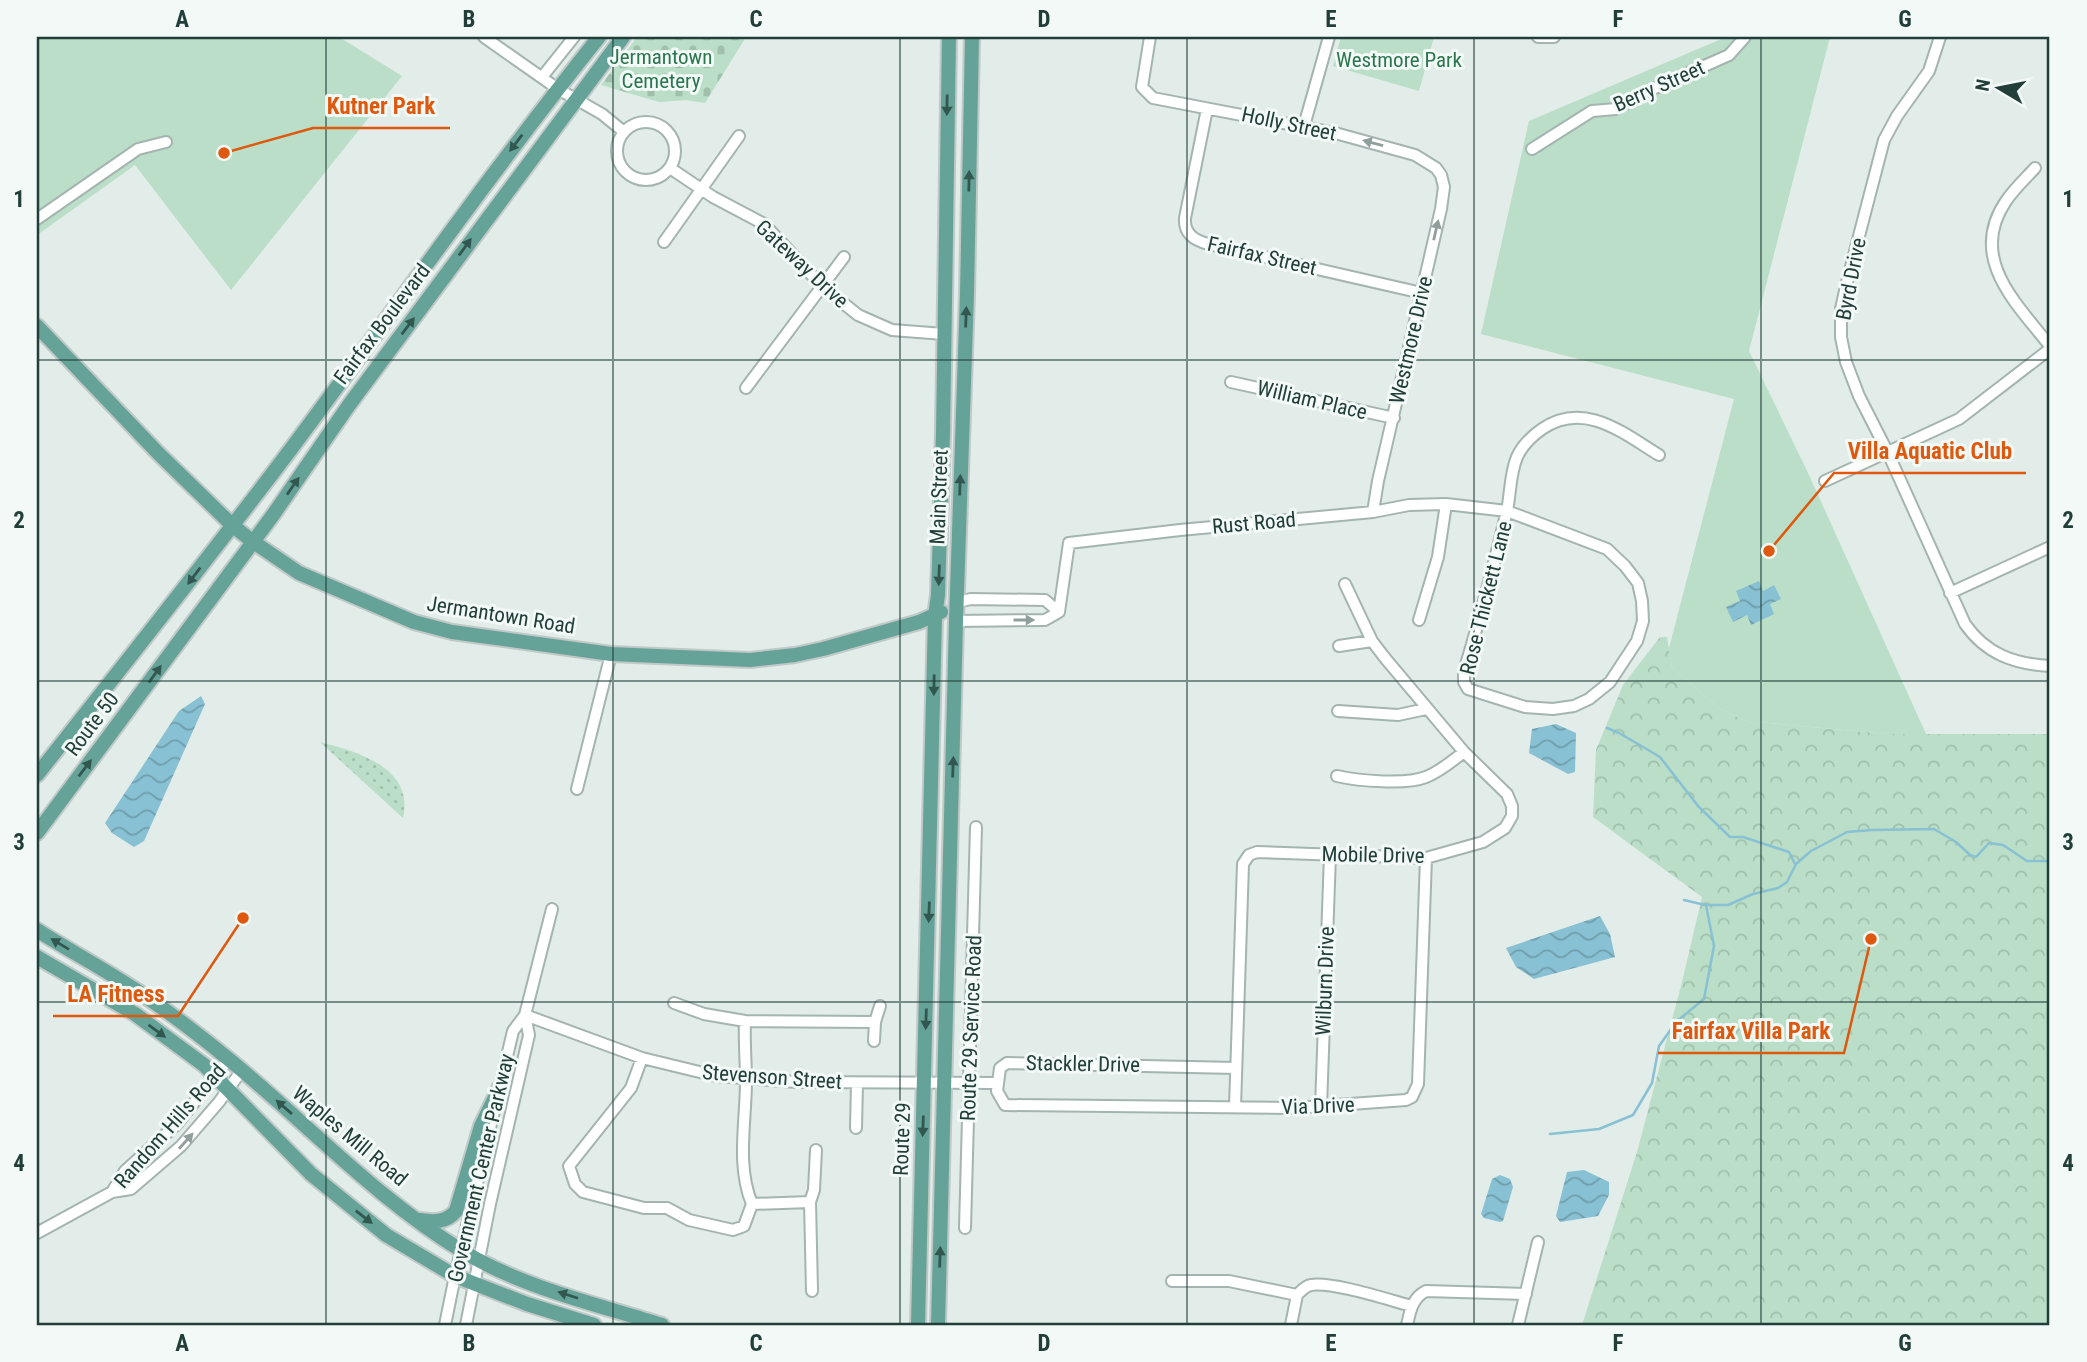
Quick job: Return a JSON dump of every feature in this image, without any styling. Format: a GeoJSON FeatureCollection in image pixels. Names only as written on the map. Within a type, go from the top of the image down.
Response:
{"type":"FeatureCollection","features":[{"type":"Feature","properties":{"kind":"main road","name":"Fairfax Boulevard"},"geometry":{"type":"LineString","coordinates":[[155,626],[599,37]]}},
{"type":"Feature","properties":{"kind":"main road","name":"Fairfax Boulevard"},"geometry":{"type":"LineString","coordinates":[[180,640],[574,99],[623,37]]}},
{"type":"Feature","properties":{"kind":"main road","name":"Main Street"},"geometry":{"type":"LineString","coordinates":[[928,953],[935,616],[943,446],[949,37]]}},
{"type":"Feature","properties":{"kind":"main road","name":"Main Street"},"geometry":{"type":"LineString","coordinates":[[946,958],[967,294],[972,37]]}},
{"type":"Feature","properties":{"kind":"main road"},"geometry":{"type":"LineString","coordinates":[[410,286],[425,302]]}},
{"type":"Feature","properties":{"kind":"main road","name":"Jermantown Road"},"geometry":{"type":"LineString","coordinates":[[37,326],[158,453],[252,541],[300,573],[414,622],[452,632],[611,654],[733,660],[773,658],[823,649],[935,616],[957,602]]}},
{"type":"Feature","properties":{"kind":"main road"},"geometry":{"type":"LineString","coordinates":[[320,409],[335,425]]}},
{"type":"Feature","properties":{"kind":"main road","name":"Jermantown Road"},"geometry":{"type":"LineString","coordinates":[[935,616],[956,621]]}},
{"type":"Feature","properties":{"kind":"main road","name":"Route 50"},"geometry":{"type":"LineString","coordinates":[[37,775],[155,626]]}},
{"type":"Feature","properties":{"kind":"main road","name":"Route 50"},"geometry":{"type":"LineString","coordinates":[[37,833],[180,640]]}},
{"type":"Feature","properties":{"kind":"main road","name":"Waples Mill Road"},"geometry":{"type":"LineString","coordinates":[[37,930],[139,992],[229,1059],[345,1161],[462,1251],[533,1284],[662,1325]]}},
{"type":"Feature","properties":{"kind":"main road","name":"Route 29"},"geometry":{"type":"LineString","coordinates":[[916,1325],[928,953]]}},
{"type":"Feature","properties":{"kind":"main road"},"geometry":{"type":"LineString","coordinates":[[37,957],[135,1014],[193,1057],[311,1174],[386,1235],[455,1276],[527,1304],[594,1325]]}},
{"type":"Feature","properties":{"kind":"main road","name":"Route 29"},"geometry":{"type":"LineString","coordinates":[[938,1325],[946,958]]}},
{"type":"Feature","properties":{"kind":"main road"},"geometry":{"type":"LineString","coordinates":[[419,1220],[440,1221],[456,1211],[481,1126],[500,1087]]}},
{"type":"Feature","properties":{"kind":"street"},"geometry":{"type":"LineString","coordinates":[[484,37],[558,89],[602,114],[624,132]]}},
{"type":"Feature","properties":{"kind":"street"},"geometry":{"type":"LineString","coordinates":[[542,78],[574,37]]}},
{"type":"Feature","properties":{"kind":"street","name":"Holly Street"},"geometry":{"type":"LineString","coordinates":[[1150,37],[1142,86],[1153,98],[1304,126],[1405,152],[1436,168]]}},
{"type":"Feature","properties":{"kind":"street"},"geometry":{"type":"LineString","coordinates":[[1304,126],[1329,37]]}},
{"type":"Feature","properties":{"kind":"street"},"geometry":{"type":"LineString","coordinates":[[1538,37],[1554,37]]}},
{"type":"Feature","properties":{"kind":"street","name":"Berry Street"},"geometry":{"type":"LineString","coordinates":[[1532,149],[1592,111],[1616,109],[1646,92],[1729,55],[1745,37]]}},
{"type":"Feature","properties":{"kind":"street","name":"Byrd Drive"},"geometry":{"type":"LineString","coordinates":[[1940,37],[1929,71],[1897,116],[1884,140],[1842,309],[1841,337],[1846,362],[1859,396],[1888,453],[1965,624],[1986,648],[2018,662],[2050,666]]}},
{"type":"Feature","properties":{"kind":"street","name":"Fairfax Street"},"geometry":{"type":"LineString","coordinates":[[1207,109],[1185,218],[1190,236],[1208,244],[1422,293]]}},
{"type":"Feature","properties":{"kind":"street"},"geometry":{"type":"LineString","coordinates":[[651,122],[668,132],[675,150],[670,168],[654,179],[645,180],[628,173],[618,158],[619,139],[632,125],[651,122]]}},
{"type":"Feature","properties":{"kind":"street"},"geometry":{"type":"LineString","coordinates":[[664,242],[739,136]]}},
{"type":"Feature","properties":{"kind":"street"},"geometry":{"type":"LineString","coordinates":[[37,219],[138,149],[166,142]]}},
{"type":"Feature","properties":{"kind":"street","name":"Gateway Drive"},"geometry":{"type":"LineString","coordinates":[[670,168],[701,190],[764,224],[822,286],[858,315],[892,330],[944,334]]}},
{"type":"Feature","properties":{"kind":"street","name":"Westmore Drive"},"geometry":{"type":"LineString","coordinates":[[1373,512],[1444,191],[1443,180],[1436,168]]}},
{"type":"Feature","properties":{"kind":"street"},"geometry":{"type":"LineString","coordinates":[[1825,481],[1959,419],[2050,347],[2003,286],[1992,254],[1998,215],[2006,201],[2035,168]]}},
{"type":"Feature","properties":{"kind":"street"},"geometry":{"type":"LineString","coordinates":[[746,388],[844,257]]}},
{"type":"Feature","properties":{"kind":"street","name":"William Place"},"geometry":{"type":"LineString","coordinates":[[1231,382],[1394,418]]}},
{"type":"Feature","properties":{"kind":"street"},"geometry":{"type":"LineString","coordinates":[[1507,511],[1513,471],[1520,451],[1538,432],[1557,421],[1579,417],[1602,421],[1659,455]]}},
{"type":"Feature","properties":{"kind":"street"},"geometry":{"type":"LineString","coordinates":[[1419,620],[1438,558],[1446,504]]}},
{"type":"Feature","properties":{"kind":"street","name":"Rust Road"},"geometry":{"type":"LineString","coordinates":[[1059,612],[1069,543],[1373,512],[1409,505],[1446,504],[1507,511]]}},
{"type":"Feature","properties":{"kind":"street","name":"Rose Thickett Lane"},"geometry":{"type":"LineString","coordinates":[[1507,511],[1607,549],[1638,583],[1643,621],[1637,641],[1610,682],[1589,699],[1574,706],[1553,709],[1525,707],[1468,689],[1464,682],[1464,671],[1507,511]]}},
{"type":"Feature","properties":{"kind":"street"},"geometry":{"type":"LineString","coordinates":[[1950,593],[2050,547]]}},
{"type":"Feature","properties":{"kind":"street","name":"Mobile Drive"},"geometry":{"type":"LineString","coordinates":[[1235,1107],[1245,859],[1257,852],[1426,858],[1483,842],[1495,836],[1510,822],[1512,806],[1507,794],[1464,752],[1426,709],[1372,641],[1345,584]]}},
{"type":"Feature","properties":{"kind":"street"},"geometry":{"type":"LineString","coordinates":[[956,621],[1045,620],[1059,612],[1045,600],[971,599],[957,602]]}},
{"type":"Feature","properties":{"kind":"street"},"geometry":{"type":"LineString","coordinates":[[1339,646],[1372,641]]}},
{"type":"Feature","properties":{"kind":"street"},"geometry":{"type":"LineString","coordinates":[[577,789],[611,654]]}},
{"type":"Feature","properties":{"kind":"street"},"geometry":{"type":"LineString","coordinates":[[1338,711],[1398,715],[1426,709]]}},
{"type":"Feature","properties":{"kind":"street"},"geometry":{"type":"LineString","coordinates":[[1337,776],[1349,779],[1416,779],[1444,767],[1464,752]]}},
{"type":"Feature","properties":{"kind":"street","name":"Route 29 Service Road"},"geometry":{"type":"LineString","coordinates":[[965,1228],[976,827]]}},
{"type":"Feature","properties":{"kind":"street","name":"Wilburn Drive"},"geometry":{"type":"LineString","coordinates":[[1321,1107],[1329,855]]}},
{"type":"Feature","properties":{"kind":"street","name":"Via Drive"},"geometry":{"type":"LineString","coordinates":[[996,1083],[1001,1102],[1005,1105],[1321,1107],[1401,1101],[1412,1097],[1416,1091],[1426,858]]}},
{"type":"Feature","properties":{"kind":"street","name":"Government Center Parkway"},"geometry":{"type":"LineString","coordinates":[[445,1325],[513,1031],[525,1016],[552,909]]}},
{"type":"Feature","properties":{"kind":"street"},"geometry":{"type":"LineString","coordinates":[[674,1003],[704,1013],[745,1021],[875,1022]]}},
{"type":"Feature","properties":{"kind":"street"},"geometry":{"type":"LineString","coordinates":[[874,1041],[875,1022],[880,1006]]}},
{"type":"Feature","properties":{"kind":"street","name":"Government Center Parkway"},"geometry":{"type":"LineString","coordinates":[[467,1325],[478,1260],[529,1035],[525,1016]]}},
{"type":"Feature","properties":{"kind":"street","name":"Stevenson Street"},"geometry":{"type":"LineString","coordinates":[[525,1016],[642,1058],[704,1074],[746,1079],[944,1084]]}},
{"type":"Feature","properties":{"kind":"street"},"geometry":{"type":"LineString","coordinates":[[642,1058],[631,1088],[569,1166],[575,1184],[583,1192],[644,1208],[667,1208],[689,1220],[733,1230],[744,1226],[752,1205],[743,1168],[745,1021]]}},
{"type":"Feature","properties":{"kind":"street","name":"Random Hills Road"},"geometry":{"type":"LineString","coordinates":[[112,1192],[125,1171],[177,1124],[229,1059]]}},
{"type":"Feature","properties":{"kind":"street","name":"Stackler Drive"},"geometry":{"type":"LineString","coordinates":[[944,1084],[996,1083],[1000,1068],[1007,1063],[1236,1068]]}},
{"type":"Feature","properties":{"kind":"street","name":"Random Hills Road"},"geometry":{"type":"LineString","coordinates":[[37,1233],[112,1192],[131,1189],[159,1167],[219,1102],[242,1070]]}},
{"type":"Feature","properties":{"kind":"street"},"geometry":{"type":"LineString","coordinates":[[856,1128],[857,1083]]}},
{"type":"Feature","properties":{"kind":"street"},"geometry":{"type":"LineString","coordinates":[[813,1291],[810,1202],[814,1190],[816,1150]]}},
{"type":"Feature","properties":{"kind":"street"},"geometry":{"type":"LineString","coordinates":[[752,1205],[810,1202]]}},
{"type":"Feature","properties":{"kind":"street"},"geometry":{"type":"LineString","coordinates":[[1518,1325],[1538,1242]]}},
{"type":"Feature","properties":{"kind":"street"},"geometry":{"type":"LineString","coordinates":[[1172,1281],[1229,1281],[1297,1295]]}},
{"type":"Feature","properties":{"kind":"street"},"geometry":{"type":"LineString","coordinates":[[1291,1325],[1297,1295],[1312,1285],[1335,1287],[1412,1306]]}},
{"type":"Feature","properties":{"kind":"street"},"geometry":{"type":"LineString","coordinates":[[1407,1325],[1412,1306],[1419,1294],[1426,1291],[1525,1294]]}},
{"type":"Feature","properties":{"kind":"green space"},"geometry":{"type":"Polygon","coordinates":[[[37,37],[339,37],[402,76],[231,290],[135,165],[37,235],[37,37]]]}},
{"type":"Feature","properties":{"kind":"green space","name":"Jermantown Cemetery"},"geometry":{"type":"Polygon","coordinates":[[[637,37],[746,37],[705,103],[686,100],[659,102],[601,85],[637,37]]]}},
{"type":"Feature","properties":{"kind":"green space","name":"Westmore Park"},"geometry":{"type":"Polygon","coordinates":[[[1341,37],[1434,37],[1419,91],[1333,66],[1341,37]]]}},
{"type":"Feature","properties":{"kind":"green space"},"geometry":{"type":"Polygon","coordinates":[[[1726,37],[1830,37],[1749,351],[1809,475],[1926,734],[1888,734],[1757,722],[1752,724],[1720,709],[1672,667],[1669,648],[1734,399],[1481,334],[1529,121],[1726,37]]]}},
{"type":"Feature","properties":{"kind":"green space"},"geometry":{"type":"Polygon","coordinates":[[[1660,637],[1667,637],[1672,667],[1720,709],[1752,724],[1757,722],[1888,734],[2050,734],[2050,1325],[1582,1325],[1637,1152],[1702,897],[1593,817],[1596,750],[1623,685],[1660,637]]]}},
{"type":"Feature","properties":{"kind":"green space"},"geometry":{"type":"Polygon","coordinates":[[[320,742],[366,757],[392,775],[400,786],[404,801],[403,818],[320,742]]]}},
{"type":"Feature","properties":{"kind":"water"},"geometry":{"type":"Polygon","coordinates":[[[1759,581],[1763,591],[1774,585],[1781,599],[1770,604],[1774,614],[1751,625],[1747,615],[1733,622],[1726,607],[1740,601],[1736,591],[1759,581]]]}},
{"type":"Feature","properties":{"kind":"water"},"geometry":{"type":"Polygon","coordinates":[[[201,696],[205,704],[144,841],[134,847],[112,833],[105,823],[179,711],[201,696]]]}},
{"type":"Feature","properties":{"kind":"water"},"geometry":{"type":"Polygon","coordinates":[[[1556,724],[1576,733],[1575,772],[1568,774],[1529,753],[1532,729],[1556,724]]]}},
{"type":"Feature","properties":{"kind":"water"},"geometry":{"type":"Polygon","coordinates":[[[1600,916],[1610,934],[1615,957],[1534,979],[1516,967],[1506,948],[1600,916]]]}},
{"type":"Feature","properties":{"kind":"water"},"geometry":{"type":"Polygon","coordinates":[[[1584,1170],[1609,1182],[1609,1195],[1598,1216],[1560,1222],[1556,1216],[1567,1172],[1584,1170]]]}},
{"type":"Feature","properties":{"kind":"water"},"geometry":{"type":"Polygon","coordinates":[[[1500,1175],[1510,1179],[1513,1187],[1503,1221],[1500,1222],[1484,1218],[1481,1214],[1492,1179],[1500,1175]]]}},
{"type":"Feature","properties":{"kind":"waterway"},"geometry":{"type":"LineString","coordinates":[[1607,728],[1660,757],[1698,806],[1730,837],[1743,837],[1789,852],[1795,864]]}},
{"type":"Feature","properties":{"kind":"waterway"},"geometry":{"type":"LineString","coordinates":[[1550,1134],[1599,1129],[1633,1115],[1652,1083],[1659,1046],[1677,1021],[1704,999],[1714,946],[1706,905],[1728,905],[1753,894],[1778,888],[1787,882],[1796,864],[1811,851],[1847,832],[1934,829],[1976,857],[1989,843],[2003,845],[2027,861],[2050,861]]}},
{"type":"Feature","properties":{"kind":"waterway"},"geometry":{"type":"LineString","coordinates":[[1684,900],[1705,905]]}},
{"type":"Feature","properties":{"kind":"place","name":"Kutner Park"},"geometry":{"type":"Point","coordinates":[224,153]}},
{"type":"Feature","properties":{"kind":"place","name":"Villa Aquatic Club"},"geometry":{"type":"Point","coordinates":[1769,551]}},
{"type":"Feature","properties":{"kind":"place","name":"LA Fitness"},"geometry":{"type":"Point","coordinates":[243,918]}},
{"type":"Feature","properties":{"kind":"place","name":"Fairfax Villa Park"},"geometry":{"type":"Point","coordinates":[1871,939]}}]}
